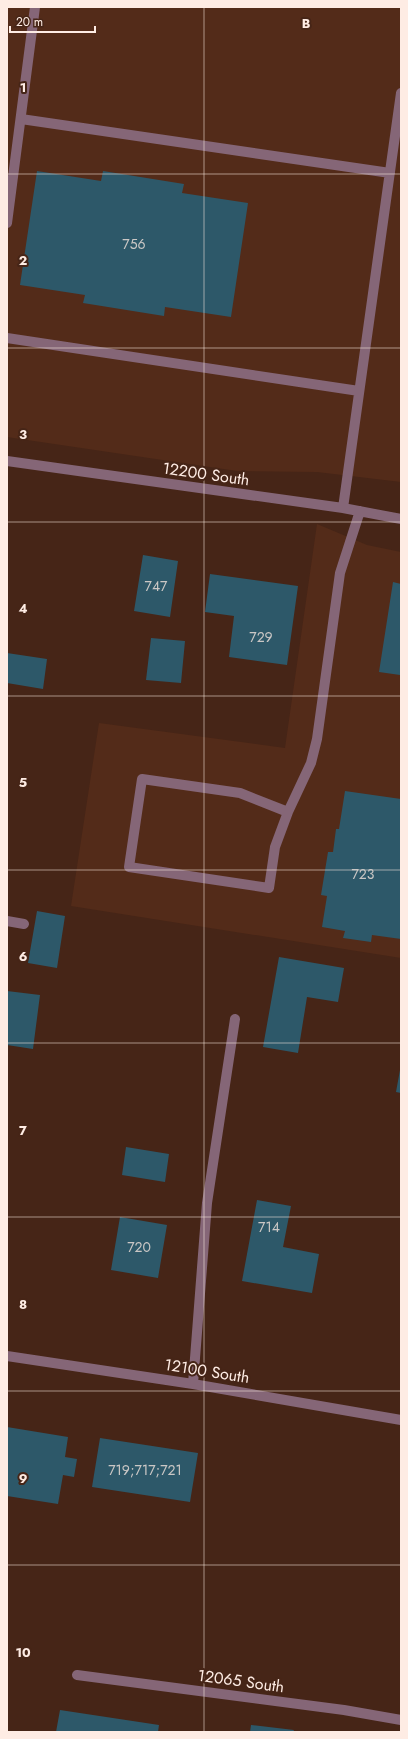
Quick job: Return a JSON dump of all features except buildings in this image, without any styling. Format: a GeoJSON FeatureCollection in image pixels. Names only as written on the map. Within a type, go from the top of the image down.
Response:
{"type":"FeatureCollection","features":[{"type":"Feature","properties":{"kind":"street"},"geometry":{"type":"LineString","coordinates":[[7,223],[35,7]]}},
{"type":"Feature","properties":{"kind":"street"},"geometry":{"type":"LineString","coordinates":[[342,508],[401,93]]}},
{"type":"Feature","properties":{"kind":"street"},"geometry":{"type":"LineString","coordinates":[[21,119],[390,173]]}},
{"type":"Feature","properties":{"kind":"street"},"geometry":{"type":"LineString","coordinates":[[7,338],[359,391]]}},
{"type":"Feature","properties":{"kind":"street","name":"12200 South"},"geometry":{"type":"LineString","coordinates":[[7,461],[342,508],[401,519]]}},
{"type":"Feature","properties":{"kind":"street"},"geometry":{"type":"LineString","coordinates":[[288,812],[240,793],[142,779],[129,867],[269,888],[276,847],[288,812],[311,763],[317,739],[340,573],[360,511]]}},
{"type":"Feature","properties":{"kind":"street"},"geometry":{"type":"LineString","coordinates":[[7,921],[24,924]]}},
{"type":"Feature","properties":{"kind":"street"},"geometry":{"type":"LineString","coordinates":[[193,1384],[207,1203],[235,1019]]}},
{"type":"Feature","properties":{"kind":"street","name":"12100 South"},"geometry":{"type":"LineString","coordinates":[[7,1356],[193,1384],[401,1420]]}},
{"type":"Feature","properties":{"kind":"street","name":"12065 South"},"geometry":{"type":"LineString","coordinates":[[77,1675],[328,1708],[401,1720]]}},
{"type":"Feature","properties":{"kind":"shaded area"},"geometry":{"type":"Polygon","coordinates":[[[7,7],[401,7],[401,482],[317,472],[237,471],[7,437],[7,7]]]}},
{"type":"Feature","properties":{"kind":"shaded area"},"geometry":{"type":"Polygon","coordinates":[[[317,524],[367,545],[401,552],[401,958],[71,906],[99,723],[285,748],[317,524]]]}}]}
